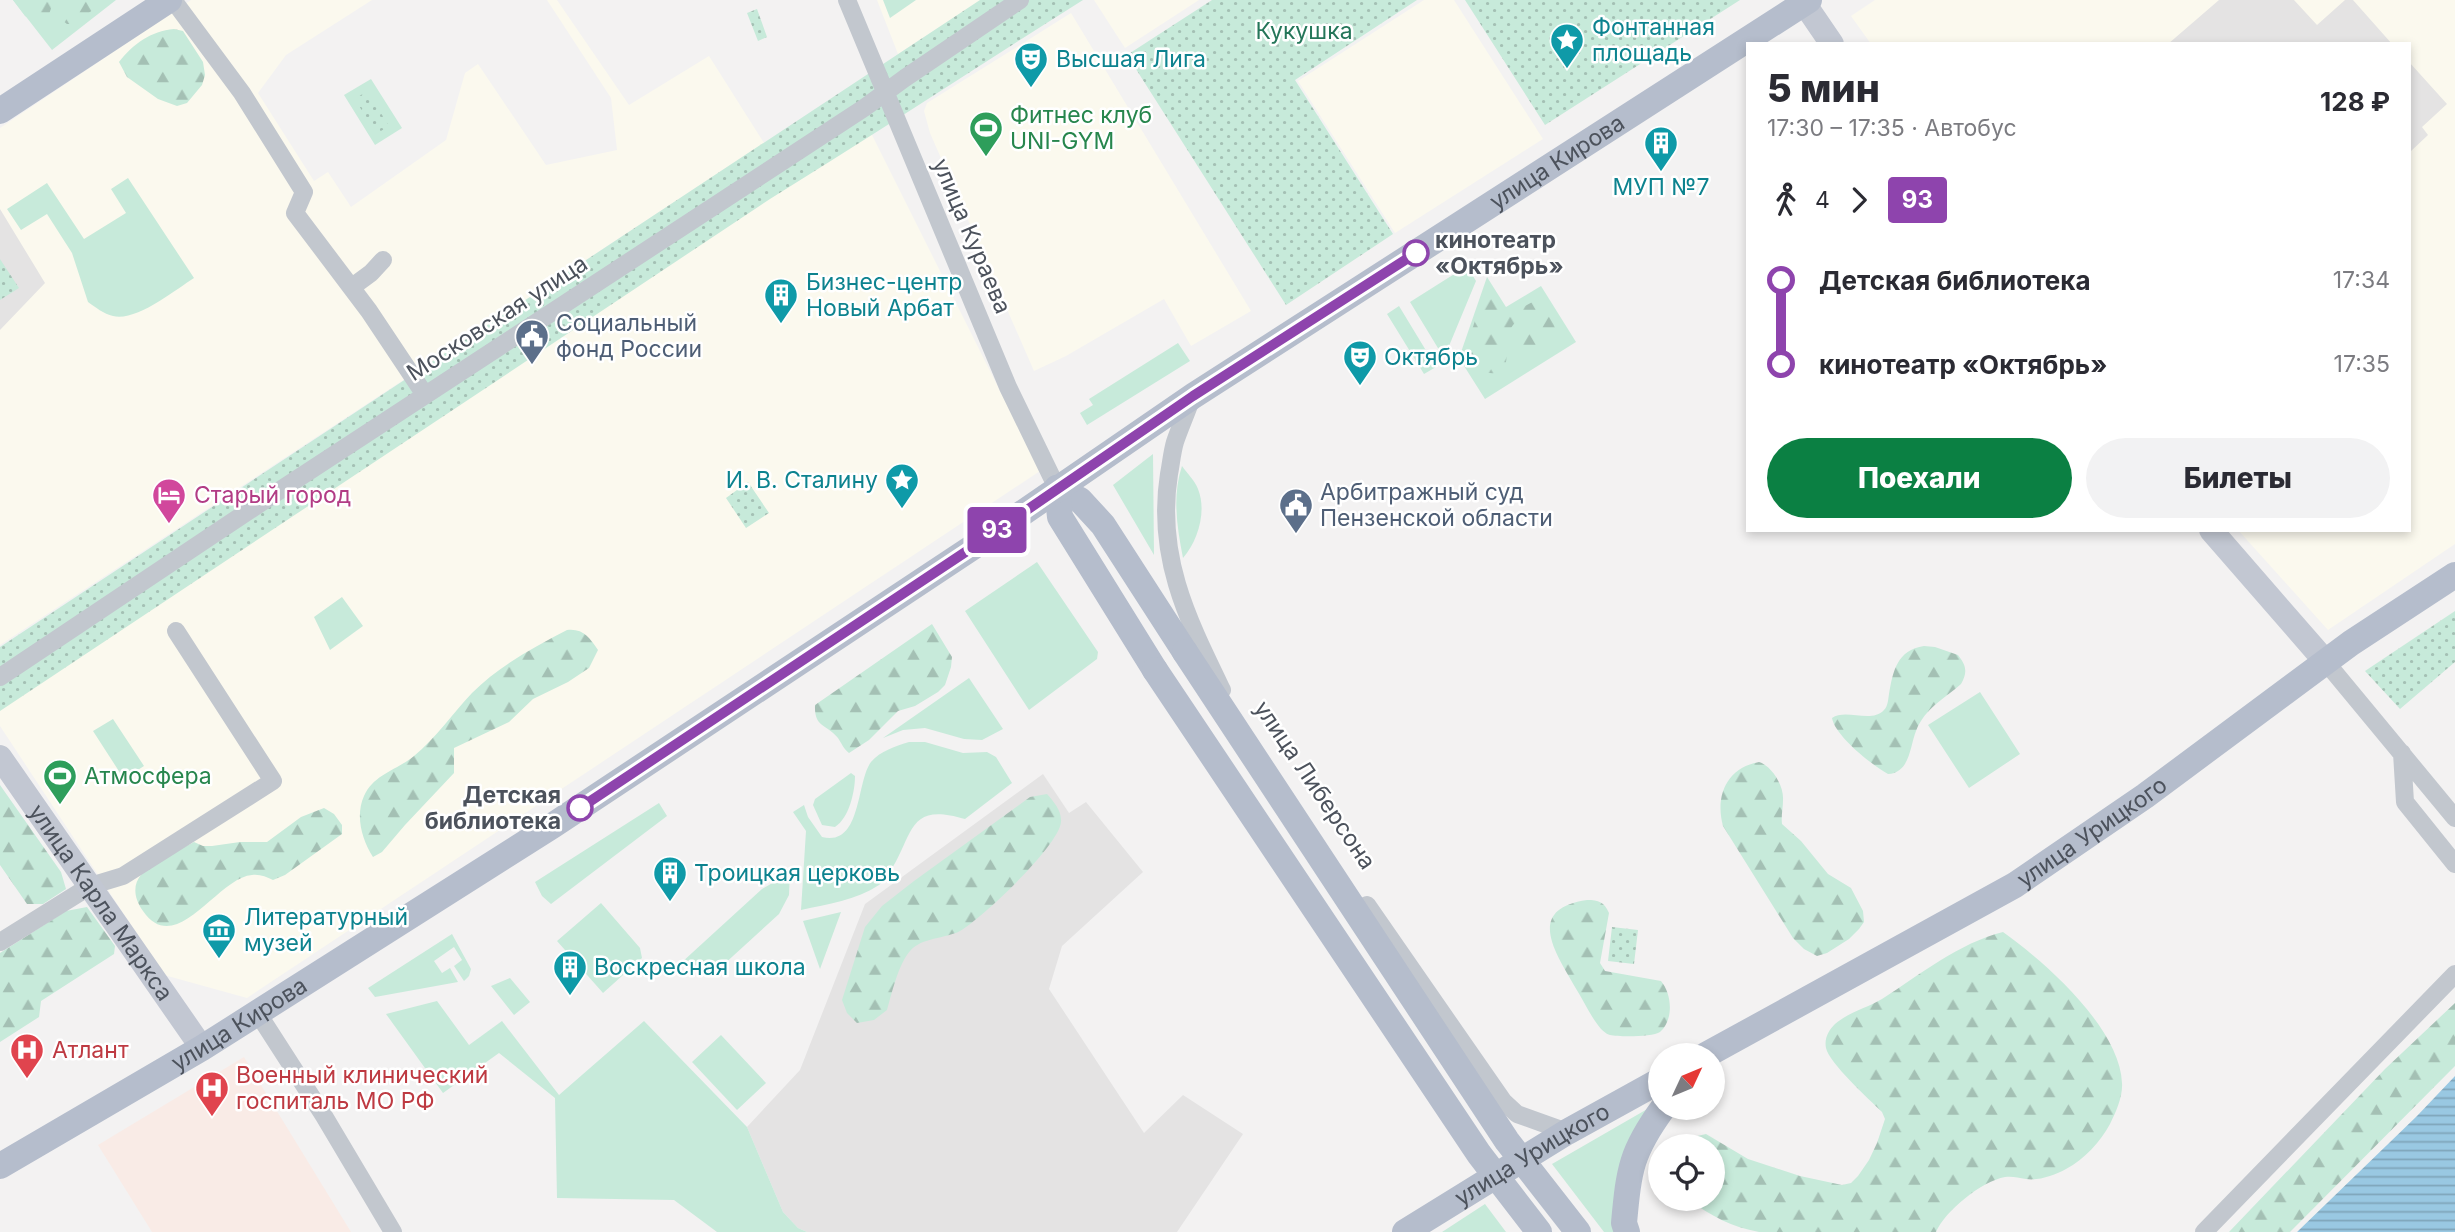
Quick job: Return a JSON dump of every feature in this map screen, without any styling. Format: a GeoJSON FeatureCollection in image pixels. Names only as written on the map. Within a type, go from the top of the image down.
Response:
{"type":"FeatureCollection","features":[{"type":"Feature","properties":{"kind":"main road"},"geometry":{"type":"LineString","coordinates":[[0,111],[171,0]]}},
{"type":"Feature","properties":{"kind":"main road"},"geometry":{"type":"LineString","coordinates":[[1805,1],[1831,42]]}},
{"type":"Feature","properties":{"kind":"main road","name":"улица Кирова"},"geometry":{"type":"LineString","coordinates":[[0,1166],[202,1048],[552,826],[973,547],[1193,396],[1805,1]]}},
{"type":"Feature","properties":{"kind":"main road"},"geometry":{"type":"LineString","coordinates":[[1057,488],[1080,499],[1103,525],[1507,1140],[1578,1232]]}},
{"type":"Feature","properties":{"kind":"main road"},"geometry":{"type":"LineString","coordinates":[[1057,488],[1060,517],[1155,670],[1479,1154],[1539,1232]]}},
{"type":"Feature","properties":{"kind":"main road"},"geometry":{"type":"LineString","coordinates":[[2213,532],[2325,662]]}},
{"type":"Feature","properties":{"kind":"main road","name":"улица Урицкого"},"geometry":{"type":"LineString","coordinates":[[1726,1044],[2015,885],[2145,796],[2325,662],[2455,575]]}},
{"type":"Feature","properties":{"kind":"main road","name":"улица Карла Маркса"},"geometry":{"type":"LineString","coordinates":[[0,757],[202,1048]]}},
{"type":"Feature","properties":{"kind":"main road","name":"улица Урицкого"},"geometry":{"type":"LineString","coordinates":[[1405,1232],[1567,1132],[1648,1087]]}},
{"type":"Feature","properties":{"kind":"main road"},"geometry":{"type":"LineString","coordinates":[[1627,1232],[1624,1223],[1632,1161],[1641,1139],[1654,1120]]}},
{"type":"Feature","properties":{"kind":"street"},"geometry":{"type":"LineString","coordinates":[[171,0],[242,93],[304,192],[295,213],[352,287],[425,395]]}},
{"type":"Feature","properties":{"kind":"street","name":"улица Кураева"},"geometry":{"type":"LineString","coordinates":[[847,0],[1008,387],[1057,488]]}},
{"type":"Feature","properties":{"kind":"street","name":"Московская улица"},"geometry":{"type":"LineString","coordinates":[[0,677],[884,93],[1020,0]]}},
{"type":"Feature","properties":{"kind":"street"},"geometry":{"type":"LineString","coordinates":[[352,287],[383,260]]}},
{"type":"Feature","properties":{"kind":"street","name":"улица Либерсона"},"geometry":{"type":"LineString","coordinates":[[1193,396],[1174,444],[1166,495],[1166,534],[1172,572],[1187,617],[1225,697],[1503,1101],[1517,1114],[1567,1132]]}},
{"type":"Feature","properties":{"kind":"street"},"geometry":{"type":"LineString","coordinates":[[0,942],[90,886],[123,876],[273,781],[176,631]]}},
{"type":"Feature","properties":{"kind":"street"},"geometry":{"type":"LineString","coordinates":[[2325,662],[2455,818]]}},
{"type":"Feature","properties":{"kind":"street"},"geometry":{"type":"LineString","coordinates":[[2402,753],[2405,802],[2455,864]]}},
{"type":"Feature","properties":{"kind":"street"},"geometry":{"type":"LineString","coordinates":[[2204,1232],[2455,975]]}},
{"type":"Feature","properties":{"kind":"street"},"geometry":{"type":"LineString","coordinates":[[257,1012],[324,1116],[393,1232]]}},
{"type":"Feature","properties":{"kind":"street"},"geometry":{"type":"LineString","coordinates":[[1499,1173],[1546,1232]]}},
{"type":"Feature","properties":{"kind":"shaded area"},"geometry":{"type":"Polygon","coordinates":[[[191,0],[372,0],[286,55],[258,93],[314,181],[328,172],[351,207],[446,140],[465,73],[478,64],[546,165],[617,150],[611,98],[547,0],[557,0],[629,105],[709,56],[764,143],[0,645],[0,128],[191,0]]]}},
{"type":"Feature","properties":{"kind":"shaded area"},"geometry":{"type":"Polygon","coordinates":[[[877,0],[981,0],[898,54],[877,0]]]}},
{"type":"Feature","properties":{"kind":"shaded area"},"geometry":{"type":"Polygon","coordinates":[[[1094,0],[1199,0],[1125,48],[1094,0]]]}},
{"type":"Feature","properties":{"kind":"shaded area"},"geometry":{"type":"Polygon","coordinates":[[[1424,0],[1454,0],[1543,139],[1395,233],[1298,81],[1424,0]]]}},
{"type":"Feature","properties":{"kind":"shaded area"},"geometry":{"type":"Polygon","coordinates":[[[1875,0],[2455,0],[2455,544],[2328,630],[2240,532],[2411,532],[2411,42],[1870,42],[1851,16],[1875,0]]]}},
{"type":"Feature","properties":{"kind":"shaded area"},"geometry":{"type":"Polygon","coordinates":[[[2219,0],[2294,0],[2317,25],[2345,0],[2353,0],[2390,42],[2170,42],[2219,0]]]}},
{"type":"Feature","properties":{"kind":"shaded area"},"geometry":{"type":"Polygon","coordinates":[[[1071,13],[1251,311],[1191,346],[1164,299],[1066,356],[1034,371],[930,133],[924,111],[927,103],[1071,13]]]}},
{"type":"Feature","properties":{"kind":"shaded area"},"geometry":{"type":"Polygon","coordinates":[[[2411,64],[2447,104],[2422,127],[2428,135],[2411,151],[2411,64]]]}},
{"type":"Feature","properties":{"kind":"shaded area"},"geometry":{"type":"Polygon","coordinates":[[[869,129],[1040,471],[247,998],[164,975],[0,726],[0,708],[869,129]]]}},
{"type":"Feature","properties":{"kind":"shaded area"},"geometry":{"type":"Polygon","coordinates":[[[0,209],[45,283],[0,330],[0,209]]]}},
{"type":"Feature","properties":{"kind":"shaded area"},"geometry":{"type":"Polygon","coordinates":[[[1043,774],[1069,813],[1086,802],[1143,872],[1062,946],[1049,989],[1144,1133],[1183,1095],[1243,1134],[1177,1232],[807,1232],[798,1228],[783,1212],[747,1127],[800,1070],[865,904],[1043,774]]]}},
{"type":"Feature","properties":{"kind":"shaded area","name":"Военный клинический госпиталь МО РФ"},"geometry":{"type":"Polygon","coordinates":[[[244,1057],[351,1232],[152,1232],[98,1145],[244,1057]]]}},
{"type":"Feature","properties":{"kind":"green space"},"geometry":{"type":"Polygon","coordinates":[[[13,0],[116,0],[52,50],[13,0]]]}},
{"type":"Feature","properties":{"kind":"green space"},"geometry":{"type":"Polygon","coordinates":[[[13,0],[54,0],[48,17],[33,21],[25,16],[13,0]]]}},
{"type":"Feature","properties":{"kind":"green space"},"geometry":{"type":"Polygon","coordinates":[[[64,0],[106,0],[74,24],[67,24],[63,21],[64,0]]]}},
{"type":"Feature","properties":{"kind":"green space"},"geometry":{"type":"Polygon","coordinates":[[[883,0],[916,0],[890,18],[883,0]]]}},
{"type":"Feature","properties":{"kind":"green space"},"geometry":{"type":"Polygon","coordinates":[[[980,0],[1083,0],[770,199],[0,711],[0,647],[980,0]]]}},
{"type":"Feature","properties":{"kind":"green space","name":"Кукушка"},"geometry":{"type":"Polygon","coordinates":[[[1212,0],[1417,0],[1295,80],[1393,234],[1286,305],[1127,55],[1212,0]]]}},
{"type":"Feature","properties":{"kind":"green space","name":"Фонтанная площадь"},"geometry":{"type":"Polygon","coordinates":[[[1465,0],[1740,0],[1545,125],[1465,0]]]}},
{"type":"Feature","properties":{"kind":"green space"},"geometry":{"type":"Polygon","coordinates":[[[757,9],[767,37],[758,41],[747,13],[757,9]]]}},
{"type":"Feature","properties":{"kind":"green space"},"geometry":{"type":"Polygon","coordinates":[[[174,29],[183,31],[203,62],[205,75],[202,85],[187,103],[177,106],[158,99],[127,77],[119,62],[143,40],[158,32],[174,29]]]}},
{"type":"Feature","properties":{"kind":"green space"},"geometry":{"type":"Polygon","coordinates":[[[371,79],[402,128],[375,145],[344,95],[371,79]]]}},
{"type":"Feature","properties":{"kind":"green space"},"geometry":{"type":"Polygon","coordinates":[[[367,91],[389,126],[376,134],[355,99],[367,91]]]}},
{"type":"Feature","properties":{"kind":"green space"},"geometry":{"type":"Polygon","coordinates":[[[128,178],[194,278],[144,310],[122,317],[103,312],[88,302],[72,253],[47,214],[21,230],[7,209],[47,183],[84,239],[126,213],[111,189],[128,178]]]}},
{"type":"Feature","properties":{"kind":"green space"},"geometry":{"type":"Polygon","coordinates":[[[0,259],[19,288],[0,300],[0,259]]]}},
{"type":"Feature","properties":{"kind":"green space"},"geometry":{"type":"Polygon","coordinates":[[[1467,266],[1476,281],[1444,358],[1410,302],[1467,266]]]}},
{"type":"Feature","properties":{"kind":"green space"},"geometry":{"type":"Polygon","coordinates":[[[1487,277],[1506,307],[1541,286],[1576,342],[1485,399],[1459,358],[1487,277]]]}},
{"type":"Feature","properties":{"kind":"green space"},"geometry":{"type":"Polygon","coordinates":[[[1491,292],[1502,313],[1519,309],[1540,298],[1551,315],[1557,334],[1545,352],[1525,356],[1518,320],[1508,337],[1503,371],[1492,373],[1482,371],[1474,365],[1470,356],[1475,321],[1491,292]]]}},
{"type":"Feature","properties":{"kind":"green space"},"geometry":{"type":"Polygon","coordinates":[[[1399,306],[1436,367],[1424,374],[1387,314],[1399,306]]]}},
{"type":"Feature","properties":{"kind":"green space"},"geometry":{"type":"Polygon","coordinates":[[[1178,343],[1190,361],[1087,425],[1080,413],[1093,405],[1089,399],[1178,343]]]}},
{"type":"Feature","properties":{"kind":"green space"},"geometry":{"type":"Polygon","coordinates":[[[1153,454],[1154,555],[1113,485],[1153,454]]]}},
{"type":"Feature","properties":{"kind":"green space"},"geometry":{"type":"Polygon","coordinates":[[[1182,466],[1197,486],[1202,507],[1197,534],[1183,558],[1176,500],[1182,466]]]}},
{"type":"Feature","properties":{"kind":"green space"},"geometry":{"type":"Polygon","coordinates":[[[748,482],[769,513],[746,528],[726,498],[748,482]]]}},
{"type":"Feature","properties":{"kind":"green space"},"geometry":{"type":"Polygon","coordinates":[[[1037,562],[1098,652],[1097,659],[1029,710],[965,611],[1037,562]]]}},
{"type":"Feature","properties":{"kind":"green space"},"geometry":{"type":"Polygon","coordinates":[[[342,597],[363,626],[330,650],[314,617],[342,597]]]}},
{"type":"Feature","properties":{"kind":"green space"},"geometry":{"type":"Polygon","coordinates":[[[2455,611],[2455,662],[2400,709],[2365,671],[2455,611]]]}},
{"type":"Feature","properties":{"kind":"green space"},"geometry":{"type":"Polygon","coordinates":[[[932,624],[952,657],[945,685],[915,706],[898,711],[869,740],[849,753],[838,738],[819,722],[815,705],[932,624]]]}},
{"type":"Feature","properties":{"kind":"green space"},"geometry":{"type":"Polygon","coordinates":[[[567,630],[582,632],[598,650],[589,668],[533,699],[509,722],[454,748],[454,773],[382,852],[373,857],[363,836],[360,820],[361,804],[368,789],[380,777],[422,749],[472,693],[494,674],[567,630]]]}},
{"type":"Feature","properties":{"kind":"green space"},"geometry":{"type":"Polygon","coordinates":[[[1924,646],[1958,655],[1964,665],[1965,676],[1961,684],[1924,716],[1905,764],[1901,769],[1888,774],[1847,741],[1832,718],[1844,714],[1879,714],[1887,705],[1892,677],[1898,663],[1908,652],[1924,646]]]}},
{"type":"Feature","properties":{"kind":"green space"},"geometry":{"type":"Polygon","coordinates":[[[969,678],[1003,729],[982,740],[964,739],[925,728],[903,730],[883,738],[969,678]]]}},
{"type":"Feature","properties":{"kind":"green space"},"geometry":{"type":"Polygon","coordinates":[[[1980,692],[2020,754],[1969,788],[1928,725],[1980,692]]]}},
{"type":"Feature","properties":{"kind":"green space"},"geometry":{"type":"Polygon","coordinates":[[[113,719],[144,766],[124,779],[93,731],[113,719]]]}},
{"type":"Feature","properties":{"kind":"green space"},"geometry":{"type":"Polygon","coordinates":[[[909,742],[925,742],[963,753],[987,752],[996,757],[1012,783],[965,819],[946,815],[922,818],[914,825],[889,873],[879,885],[851,898],[801,910],[806,831],[793,812],[804,805],[808,817],[822,837],[835,837],[844,832],[856,811],[866,771],[871,762],[884,752],[909,742]]]}},
{"type":"Feature","properties":{"kind":"green space"},"geometry":{"type":"Polygon","coordinates":[[[1759,762],[1773,772],[1782,789],[1782,824],[1801,841],[1828,874],[1851,888],[1863,911],[1864,922],[1859,929],[1827,953],[1817,956],[1804,949],[1793,938],[1723,826],[1721,805],[1726,785],[1738,770],[1759,762]]]}},
{"type":"Feature","properties":{"kind":"green space"},"geometry":{"type":"Polygon","coordinates":[[[851,773],[855,776],[854,789],[844,817],[835,827],[822,825],[813,805],[815,799],[851,773]]]}},
{"type":"Feature","properties":{"kind":"green space"},"geometry":{"type":"Polygon","coordinates":[[[0,785],[61,872],[66,889],[43,904],[27,904],[0,865],[0,785]]]}},
{"type":"Feature","properties":{"kind":"green space"},"geometry":{"type":"Polygon","coordinates":[[[1047,794],[1059,810],[1061,822],[1057,833],[1034,864],[971,924],[948,936],[915,946],[902,964],[887,1010],[874,1020],[857,1023],[847,1013],[842,1000],[865,927],[882,906],[1030,797],[1047,794]]]}},
{"type":"Feature","properties":{"kind":"green space"},"geometry":{"type":"Polygon","coordinates":[[[659,803],[667,816],[551,904],[542,896],[535,882],[659,803]]]}},
{"type":"Feature","properties":{"kind":"green space"},"geometry":{"type":"Polygon","coordinates":[[[324,808],[334,814],[342,825],[342,834],[285,875],[273,880],[255,875],[239,879],[197,912],[169,926],[156,923],[143,911],[136,897],[136,886],[140,876],[159,860],[194,842],[212,846],[267,842],[301,817],[324,808]]]}},
{"type":"Feature","properties":{"kind":"green space"},"geometry":{"type":"Polygon","coordinates":[[[790,873],[789,895],[779,914],[710,977],[681,963],[762,889],[790,873]]]}},
{"type":"Feature","properties":{"kind":"green space"},"geometry":{"type":"Polygon","coordinates":[[[1587,900],[1601,902],[1609,913],[1600,963],[1605,971],[1661,981],[1665,986],[1670,1007],[1668,1021],[1660,1032],[1636,1036],[1607,1034],[1594,1019],[1567,974],[1550,934],[1551,922],[1556,912],[1568,905],[1587,900]]]}},
{"type":"Feature","properties":{"kind":"green space"},"geometry":{"type":"Polygon","coordinates":[[[601,903],[640,948],[642,958],[603,993],[557,941],[601,903]]]}},
{"type":"Feature","properties":{"kind":"green space"},"geometry":{"type":"Polygon","coordinates":[[[87,907],[115,946],[114,954],[41,1001],[39,1017],[0,1042],[0,953],[66,911],[87,907]]]}},
{"type":"Feature","properties":{"kind":"green space"},"geometry":{"type":"Polygon","coordinates":[[[841,912],[820,969],[803,921],[841,912]]]}},
{"type":"Feature","properties":{"kind":"green space"},"geometry":{"type":"Polygon","coordinates":[[[1612,927],[1638,930],[1634,964],[1608,961],[1612,927]]]}},
{"type":"Feature","properties":{"kind":"green space"},"geometry":{"type":"Polygon","coordinates":[[[2003,932],[2059,978],[2095,1019],[2118,1062],[2122,1083],[2119,1104],[2106,1131],[2086,1155],[2066,1169],[2047,1177],[2005,1177],[1986,1184],[1956,1206],[1936,1232],[1759,1232],[1722,1220],[1705,1211],[1725,1211],[1725,1145],[1748,1159],[1800,1176],[1842,1185],[1851,1183],[1869,1160],[1885,1119],[1882,1112],[1850,1081],[1829,1055],[1826,1038],[1829,1032],[1840,1020],[1882,999],[1956,951],[2003,932]]]}},
{"type":"Feature","properties":{"kind":"green space"},"geometry":{"type":"Polygon","coordinates":[[[452,934],[471,969],[464,981],[454,966],[462,960],[454,947],[434,961],[442,973],[450,968],[458,982],[375,997],[368,988],[452,934]]]}},
{"type":"Feature","properties":{"kind":"green space"},"geometry":{"type":"Polygon","coordinates":[[[510,978],[530,1002],[514,1015],[491,986],[510,978]]]}},
{"type":"Feature","properties":{"kind":"green space"},"geometry":{"type":"Polygon","coordinates":[[[437,1001],[469,1045],[502,1021],[559,1095],[644,1021],[747,1127],[783,1212],[798,1228],[807,1232],[717,1232],[674,1200],[557,1198],[555,1098],[499,1053],[443,1093],[386,1014],[437,1001]]]}},
{"type":"Feature","properties":{"kind":"green space"},"geometry":{"type":"Polygon","coordinates":[[[2455,1003],[2455,1066],[2290,1232],[2229,1232],[2385,1069],[2455,1003]]]}},
{"type":"Feature","properties":{"kind":"green space"},"geometry":{"type":"Polygon","coordinates":[[[721,1035],[766,1083],[737,1110],[692,1062],[721,1035]]]}},
{"type":"Feature","properties":{"kind":"green space"},"geometry":{"type":"Polygon","coordinates":[[[1648,1109],[1648,1117],[1627,1151],[1618,1178],[1614,1211],[1615,1232],[1604,1232],[1552,1164],[1648,1109]]]}},
{"type":"Feature","properties":{"kind":"green space"},"geometry":{"type":"Polygon","coordinates":[[[1485,1204],[1506,1232],[1442,1232],[1485,1204]]]}},
{"type":"Feature","properties":{"kind":"water"},"geometry":{"type":"Polygon","coordinates":[[[2455,1076],[2455,1232],[2297,1232],[2417,1116],[2455,1076]]]}},
{"type":"Feature","properties":{"kind":"bus line","name":"93"},"geometry":{"type":"LineString","coordinates":[[580,808],[973,547],[1193,396],[1416,253]]}},
{"type":"Feature","properties":{"kind":"place","name":"Фонтанная площадь"},"geometry":{"type":"Point","coordinates":[1567,70]}},
{"type":"Feature","properties":{"kind":"place","name":"Высшая Лига"},"geometry":{"type":"Point","coordinates":[1031,89]}},
{"type":"Feature","properties":{"kind":"place","name":"Фитнес клуб UNI-GYM"},"geometry":{"type":"Point","coordinates":[986,158]}},
{"type":"Feature","properties":{"kind":"place","name":"МУП №7"},"geometry":{"type":"Point","coordinates":[1661,173]}},
{"type":"Feature","properties":{"kind":"place","name":"кинотеатр «Октябрь»"},"geometry":{"type":"Point","coordinates":[1416,253]}},
{"type":"Feature","properties":{"kind":"place","name":"Бизнес-центр Новый Арбат"},"geometry":{"type":"Point","coordinates":[781,325]}},
{"type":"Feature","properties":{"kind":"place","name":"Социальный фонд России"},"geometry":{"type":"Point","coordinates":[532,366]}},
{"type":"Feature","properties":{"kind":"place","name":"Октябрь"},"geometry":{"type":"Point","coordinates":[1360,387]}},
{"type":"Feature","properties":{"kind":"place","name":"И. В. Сталину"},"geometry":{"type":"Point","coordinates":[902,510]}},
{"type":"Feature","properties":{"kind":"place","name":"Старый город"},"geometry":{"type":"Point","coordinates":[169,525]}},
{"type":"Feature","properties":{"kind":"place","name":"Арбитражный суд Пензенской области"},"geometry":{"type":"Point","coordinates":[1296,535]}},
{"type":"Feature","properties":{"kind":"place","name":"Атмосфера"},"geometry":{"type":"Point","coordinates":[60,806]}},
{"type":"Feature","properties":{"kind":"place","name":"Детская библиотека"},"geometry":{"type":"Point","coordinates":[580,808]}},
{"type":"Feature","properties":{"kind":"place","name":"Троицкая церковь"},"geometry":{"type":"Point","coordinates":[670,903]}},
{"type":"Feature","properties":{"kind":"place","name":"Литературный музей"},"geometry":{"type":"Point","coordinates":[219,960]}},
{"type":"Feature","properties":{"kind":"place","name":"Воскресная школа"},"geometry":{"type":"Point","coordinates":[570,997]}},
{"type":"Feature","properties":{"kind":"place","name":"Атлант"},"geometry":{"type":"Point","coordinates":[27,1080]}},
{"type":"Feature","properties":{"kind":"place","name":"Военный клинический госпиталь МО РФ"},"geometry":{"type":"Point","coordinates":[212,1118]}}]}
